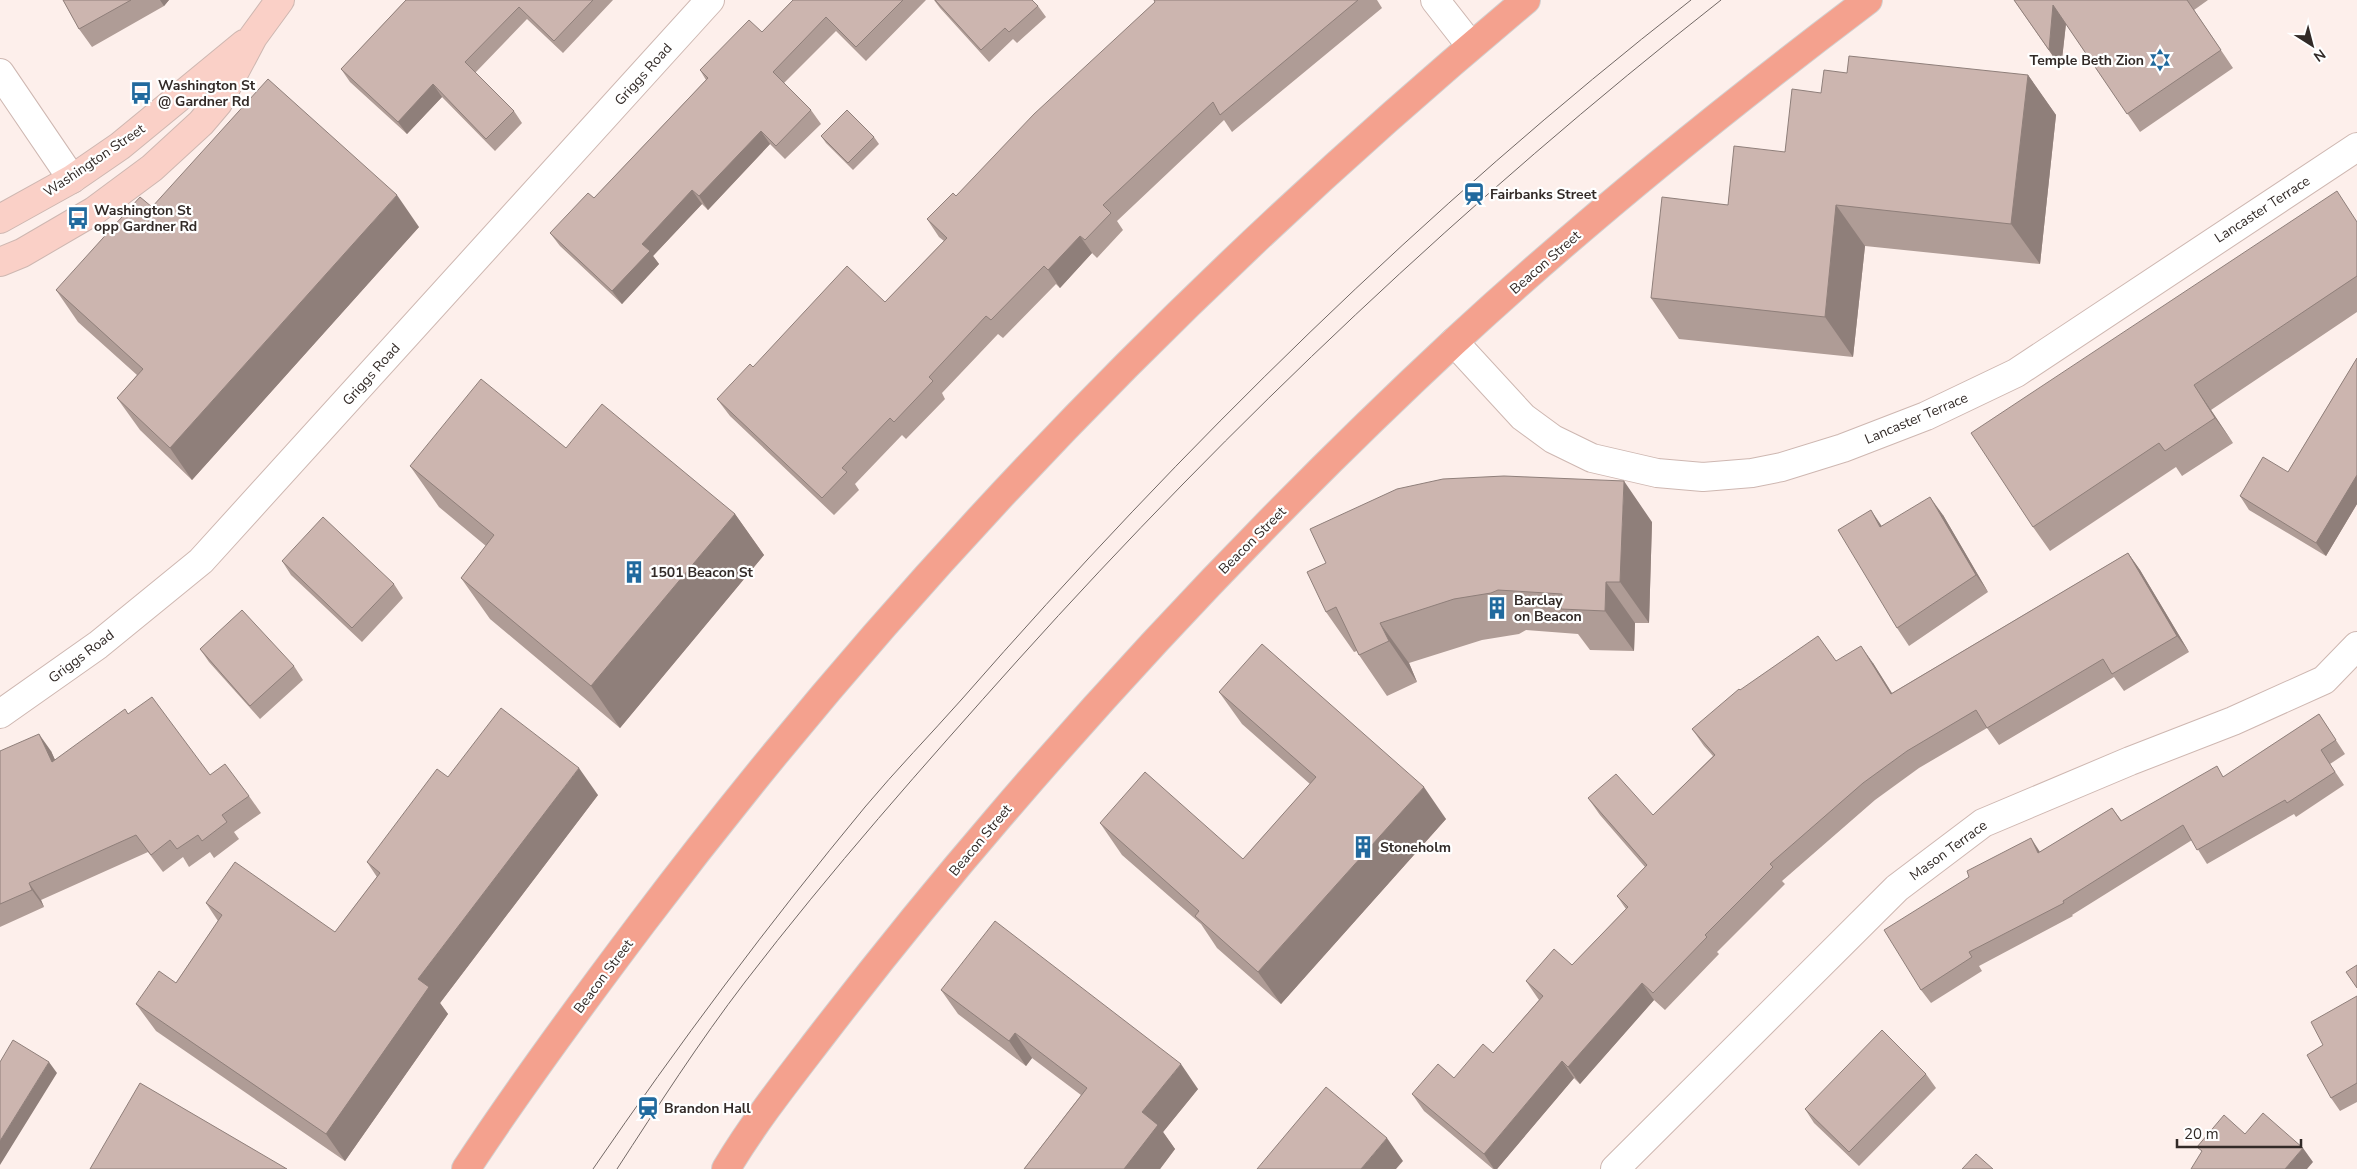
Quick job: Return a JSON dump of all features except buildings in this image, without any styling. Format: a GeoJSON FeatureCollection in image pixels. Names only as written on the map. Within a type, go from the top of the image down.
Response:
{"type":"FeatureCollection","features":[{"type":"Feature","properties":{"kind":"main road","name":"Washington Street"},"geometry":{"type":"LineString","coordinates":[[0,262],[22,253],[94,210],[164,158],[201,123],[218,103],[253,37],[280,0]]}},
{"type":"Feature","properties":{"kind":"main road","name":"Beacon Street"},"geometry":{"type":"LineString","coordinates":[[466,1169],[544,1055],[704,840],[902,604],[1053,441],[1159,332],[1279,216],[1378,126],[1526,0]]}},
{"type":"Feature","properties":{"kind":"main road","name":"Beacon Street"},"geometry":{"type":"LineString","coordinates":[[726,1169],[796,1070],[883,956],[1071,733],[1215,577],[1454,342],[1557,251],[1692,138],[1801,50],[1868,0]]}},
{"type":"Feature","properties":{"kind":"main road","name":"Washington Street"},"geometry":{"type":"LineString","coordinates":[[0,220],[72,179],[140,131],[253,37]]}},
{"type":"Feature","properties":{"kind":"street","name":"Griggs Road"},"geometry":{"type":"LineString","coordinates":[[0,714],[98,645],[201,561],[710,0]]}},
{"type":"Feature","properties":{"kind":"street"},"geometry":{"type":"LineString","coordinates":[[1435,0],[1471,46]]}},
{"type":"Feature","properties":{"kind":"street"},"geometry":{"type":"LineString","coordinates":[[0,73],[72,179]]}},
{"type":"Feature","properties":{"kind":"street","name":"Lancaster Terrace"},"geometry":{"type":"LineString","coordinates":[[1454,342],[1498,391],[1536,428],[1592,458],[1657,473],[1703,477],[1752,473],[1782,467],[1843,448],[1918,420],[2016,373],[2357,147]]}},
{"type":"Feature","properties":{"kind":"street","name":"Mason Terrace"},"geometry":{"type":"LineString","coordinates":[[1615,1169],[1897,888],[1983,823],[2130,761],[2233,721],[2324,680],[2357,646]]}},
{"type":"Feature","properties":{"kind":"tram line"},"geometry":{"type":"LineString","coordinates":[[593,1169],[725,985],[865,807],[1132,512],[1310,332],[1402,246],[1496,161],[1592,79],[1691,0]]}},
{"type":"Feature","properties":{"kind":"tram line"},"geometry":{"type":"LineString","coordinates":[[617,1169],[711,1028],[811,899],[878,818],[1100,571],[1268,399],[1444,233],[1535,153],[1721,0]]}},
{"type":"Feature","properties":{"kind":"place","name":"Temple Beth Zion"},"geometry":{"type":"Point","coordinates":[2160,60]}},
{"type":"Feature","properties":{"kind":"place","name":"Washington St @ Gardner Rd"},"geometry":{"type":"Point","coordinates":[141,93]}},
{"type":"Feature","properties":{"kind":"place","name":"Fairbanks Street"},"geometry":{"type":"Point","coordinates":[1474,194]}},
{"type":"Feature","properties":{"kind":"place","name":"Washington St opp Gardner Rd"},"geometry":{"type":"Point","coordinates":[78,218]}},
{"type":"Feature","properties":{"kind":"place","name":"1501 Beacon St"},"geometry":{"type":"Point","coordinates":[634,572]}},
{"type":"Feature","properties":{"kind":"place","name":"Barclay on Beacon"},"geometry":{"type":"Point","coordinates":[1497,608]}},
{"type":"Feature","properties":{"kind":"place","name":"Stoneholm"},"geometry":{"type":"Point","coordinates":[1363,847]}},
{"type":"Feature","properties":{"kind":"place","name":"Brandon Hall"},"geometry":{"type":"Point","coordinates":[648,1108]}}]}
